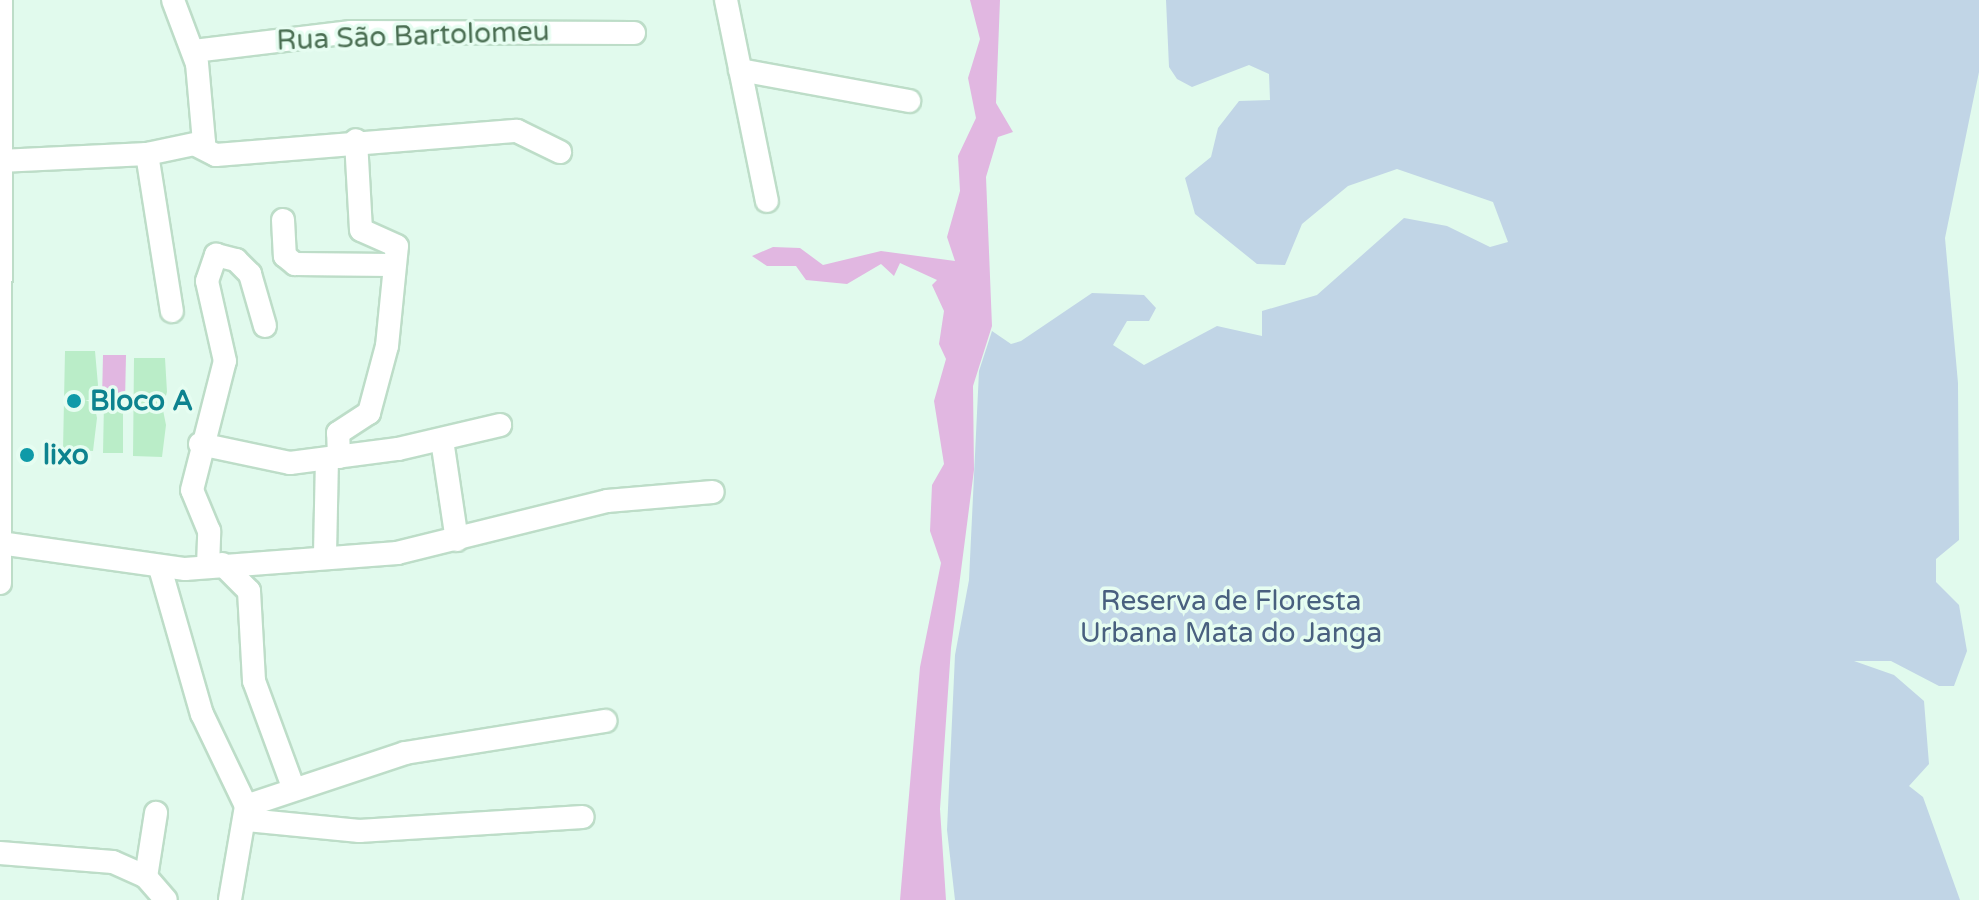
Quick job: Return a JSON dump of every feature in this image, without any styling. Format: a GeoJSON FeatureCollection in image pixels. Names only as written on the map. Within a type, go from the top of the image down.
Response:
{"type":"FeatureCollection","features":[{"type":"Feature","properties":{"kind":"street"},"geometry":{"type":"LineString","coordinates":[[0,583],[1,0]]}},
{"type":"Feature","properties":{"kind":"street"},"geometry":{"type":"LineString","coordinates":[[173,0],[194,51],[207,131],[196,145]]}},
{"type":"Feature","properties":{"kind":"street"},"geometry":{"type":"LineString","coordinates":[[726,0],[767,201]]}},
{"type":"Feature","properties":{"kind":"street","name":"Rua São Bartolomeu"},"geometry":{"type":"LineString","coordinates":[[194,51],[351,32],[634,33]]}},
{"type":"Feature","properties":{"kind":"street"},"geometry":{"type":"LineString","coordinates":[[740,70],[909,101]]}},
{"type":"Feature","properties":{"kind":"street"},"geometry":{"type":"LineString","coordinates":[[0,161],[147,154],[196,145],[216,155],[356,140],[517,131],[560,152]]}},
{"type":"Feature","properties":{"kind":"street"},"geometry":{"type":"LineString","coordinates":[[325,554],[338,433],[369,413],[387,346],[394,241],[361,230],[356,140]]}},
{"type":"Feature","properties":{"kind":"street"},"geometry":{"type":"LineString","coordinates":[[147,154],[172,311]]}},
{"type":"Feature","properties":{"kind":"street"},"geometry":{"type":"LineString","coordinates":[[283,220],[285,256],[295,264],[391,265]]}},
{"type":"Feature","properties":{"kind":"street"},"geometry":{"type":"LineString","coordinates":[[265,326],[250,274],[236,260],[216,255],[207,281],[225,361],[200,444],[192,490],[209,531],[215,566],[249,591],[254,681],[293,787]]}},
{"type":"Feature","properties":{"kind":"street"},"geometry":{"type":"LineString","coordinates":[[200,444],[275,463],[333,458],[442,440],[500,425]]}},
{"type":"Feature","properties":{"kind":"street"},"geometry":{"type":"LineString","coordinates":[[442,440],[457,540]]}},
{"type":"Feature","properties":{"kind":"street"},"geometry":{"type":"LineString","coordinates":[[0,543],[160,568],[215,566],[325,554],[397,553],[607,501],[713,492]]}},
{"type":"Feature","properties":{"kind":"street"},"geometry":{"type":"LineString","coordinates":[[160,568],[202,714],[246,813],[230,900]]}},
{"type":"Feature","properties":{"kind":"street"},"geometry":{"type":"LineString","coordinates":[[246,813],[293,787],[405,753],[605,721]]}},
{"type":"Feature","properties":{"kind":"street"},"geometry":{"type":"LineString","coordinates":[[146,877],[156,813]]}},
{"type":"Feature","properties":{"kind":"street"},"geometry":{"type":"LineString","coordinates":[[246,813],[359,831],[583,817]]}},
{"type":"Feature","properties":{"kind":"street"},"geometry":{"type":"LineString","coordinates":[[0,853],[101,860],[146,877],[166,900]]}},
{"type":"Feature","properties":{"kind":"green space","name":"Reserva de Floresta Urbana Mata do Janga"},"geometry":{"type":"Polygon","coordinates":[[[1166,0],[1979,0],[1979,72],[1945,238],[1958,383],[1959,540],[1936,559],[1936,582],[1959,605],[1967,651],[1954,686],[1939,686],[1891,661],[1854,661],[1894,675],[1924,701],[1929,764],[1909,786],[1923,797],[1960,900],[955,900],[947,830],[955,655],[969,580],[979,371],[992,331],[1011,344],[1021,341],[1092,293],[1144,295],[1156,308],[1149,321],[1127,321],[1113,345],[1144,365],[1217,326],[1262,336],[1262,311],[1317,295],[1404,218],[1447,226],[1490,247],[1508,242],[1493,202],[1397,169],[1348,186],[1302,224],[1285,265],[1257,264],[1195,214],[1185,178],[1211,157],[1218,128],[1239,101],[1270,100],[1269,74],[1249,65],[1192,87],[1177,79],[1169,67],[1166,0]]]}},
{"type":"Feature","properties":{"kind":"shaded area"},"geometry":{"type":"Polygon","coordinates":[[[970,0],[1000,0],[996,103],[1013,132],[998,137],[986,177],[992,326],[973,386],[974,470],[951,648],[940,809],[946,900],[900,900],[920,667],[941,563],[930,531],[932,485],[944,464],[934,401],[946,359],[939,344],[944,311],[932,285],[937,280],[900,263],[894,276],[881,264],[847,284],[806,280],[796,266],[767,266],[752,256],[773,247],[800,248],[823,265],[881,251],[955,261],[947,237],[960,191],[958,156],[976,118],[968,78],[980,39],[970,0]]]}},
{"type":"Feature","properties":{"kind":"shaded area"},"geometry":{"type":"Polygon","coordinates":[[[103,355],[126,355],[125,401],[102,400],[103,355]]]}},
{"type":"Feature","properties":{"kind":"building","name":"Bloco A"},"geometry":{"type":"Polygon","coordinates":[[[65,351],[95,351],[98,385],[94,400],[85,400],[94,403],[97,418],[93,451],[63,450],[65,351]]]}},
{"type":"Feature","properties":{"kind":"building"},"geometry":{"type":"Polygon","coordinates":[[[134,358],[165,358],[167,392],[163,406],[154,406],[163,410],[166,425],[162,457],[133,456],[134,358]]]}},
{"type":"Feature","properties":{"kind":"building"},"geometry":{"type":"Polygon","coordinates":[[[104,403],[123,404],[123,453],[103,453],[104,403]]]}},
{"type":"Feature","properties":{"kind":"place","name":"Bloco A"},"geometry":{"type":"Point","coordinates":[74,401]}},
{"type":"Feature","properties":{"kind":"place","name":"lixo"},"geometry":{"type":"Point","coordinates":[27,455]}}]}
